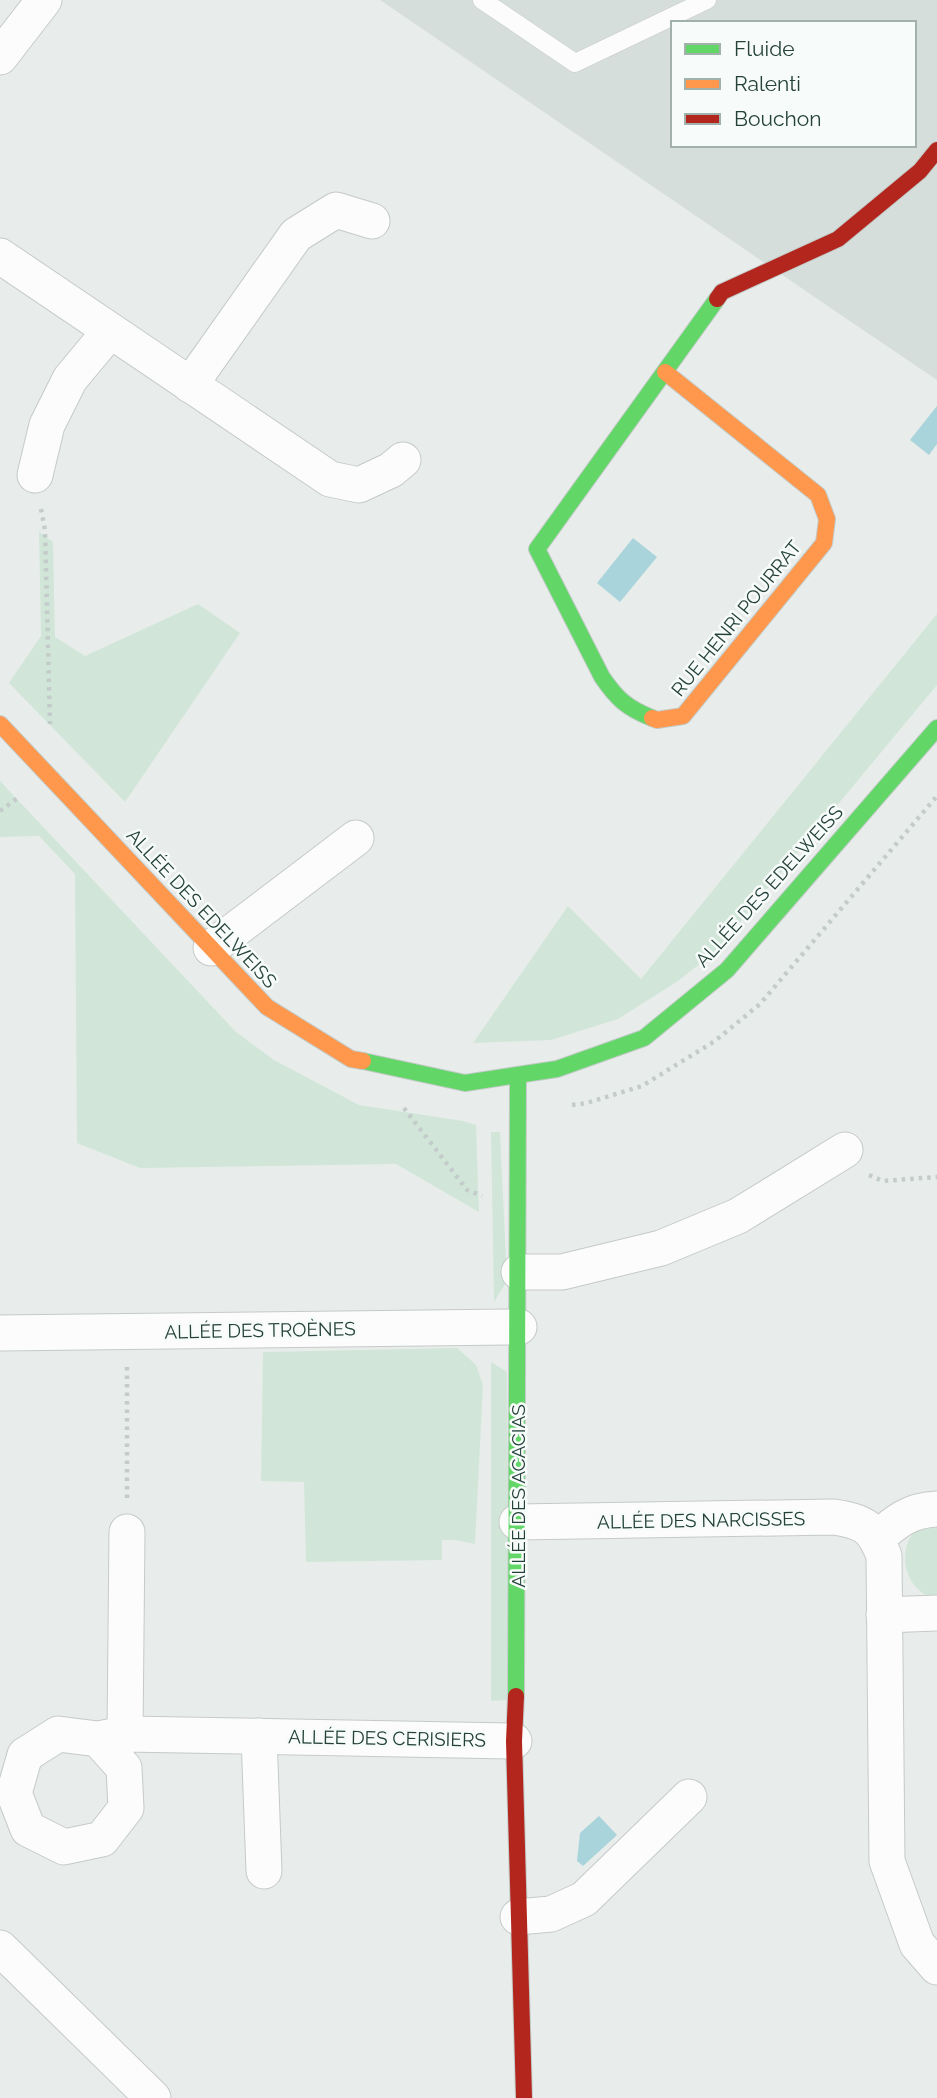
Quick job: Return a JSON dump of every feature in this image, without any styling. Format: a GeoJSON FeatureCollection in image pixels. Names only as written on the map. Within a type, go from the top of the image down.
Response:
{"type":"FeatureCollection","features":[{"type":"Feature","properties":{"kind":"street"},"geometry":{"type":"LineString","coordinates":[[0,57],[44,0]]}},
{"type":"Feature","properties":{"kind":"street","name":"RUE HENRI POURRAT"},"geometry":{"type":"LineString","coordinates":[[665,372],[818,495],[827,519],[824,543],[683,716],[657,720],[639,713],[615,697],[601,677],[537,549],[722,292],[838,239],[920,171],[937,150]]}},
{"type":"Feature","properties":{"kind":"street"},"geometry":{"type":"LineString","coordinates":[[190,384],[296,235],[336,210],[372,220]]}},
{"type":"Feature","properties":{"kind":"street"},"geometry":{"type":"LineString","coordinates":[[0,256],[330,479],[359,485],[391,470],[403,460]]}},
{"type":"Feature","properties":{"kind":"street"},"geometry":{"type":"LineString","coordinates":[[35,475],[47,425],[70,379],[110,331]]}},
{"type":"Feature","properties":{"kind":"street","name":"ALLÉE DES EDELWEISS"},"geometry":{"type":"LineString","coordinates":[[0,724],[267,1007],[351,1059],[465,1083],[557,1069],[644,1038],[727,970],[937,728]]}},
{"type":"Feature","properties":{"kind":"street"},"geometry":{"type":"LineString","coordinates":[[211,948],[356,838]]}},
{"type":"Feature","properties":{"kind":"street","name":"ALLÉE DES ACACIAS"},"geometry":{"type":"LineString","coordinates":[[518,1075],[517,1670],[514,1741],[524,2098]]}},
{"type":"Feature","properties":{"kind":"street"},"geometry":{"type":"LineString","coordinates":[[519,1272],[562,1272],[661,1248],[738,1216],[845,1150]]}},
{"type":"Feature","properties":{"kind":"street","name":"ALLÉE DES TROÈNES"},"geometry":{"type":"LineString","coordinates":[[0,1333],[519,1327]]}},
{"type":"Feature","properties":{"kind":"street"},"geometry":{"type":"LineString","coordinates":[[937,1509],[918,1510],[895,1523],[877,1538],[884,1556],[887,1861],[917,1944],[937,1967]]}},
{"type":"Feature","properties":{"kind":"street","name":"ALLÉE DES NARCISSES"},"geometry":{"type":"LineString","coordinates":[[517,1522],[835,1517],[861,1522],[877,1538]]}},
{"type":"Feature","properties":{"kind":"street","name":"ALLÉE DES CERISIERS"},"geometry":{"type":"LineString","coordinates":[[127,1532],[112,1737],[260,1736],[514,1741]]}},
{"type":"Feature","properties":{"kind":"street"},"geometry":{"type":"LineString","coordinates":[[884,1615],[937,1613]]}},
{"type":"Feature","properties":{"kind":"street","name":"ALLÉE DES CERISIERS"},"geometry":{"type":"LineString","coordinates":[[260,1736],[264,1871]]}},
{"type":"Feature","properties":{"kind":"street"},"geometry":{"type":"LineString","coordinates":[[518,1917],[551,1914],[583,1899],[689,1797]]}},
{"type":"Feature","properties":{"kind":"street"},"geometry":{"type":"LineString","coordinates":[[0,1948],[153,2098]]}},
{"type":"Feature","properties":{"kind":"lane"},"geometry":{"type":"LineString","coordinates":[[482,0],[575,63],[707,0]]}},
{"type":"Feature","properties":{"kind":"path"},"geometry":{"type":"LineString","coordinates":[[35,475],[45,530],[50,729]]}},
{"type":"Feature","properties":{"kind":"path"},"geometry":{"type":"LineString","coordinates":[[0,811],[46,773]]}},
{"type":"Feature","properties":{"kind":"path"},"geometry":{"type":"LineString","coordinates":[[13,789],[20,796]]}},
{"type":"Feature","properties":{"kind":"path"},"geometry":{"type":"LineString","coordinates":[[518,1112],[587,1103],[642,1086],[715,1041],[760,1004],[937,796]]}},
{"type":"Feature","properties":{"kind":"path"},"geometry":{"type":"LineString","coordinates":[[414,1107],[401,1105],[467,1189],[482,1196]]}},
{"type":"Feature","properties":{"kind":"path"},"geometry":{"type":"LineString","coordinates":[[845,1150],[861,1171],[883,1181],[937,1177]]}},
{"type":"Feature","properties":{"kind":"path"},"geometry":{"type":"LineString","coordinates":[[125,1331],[127,1532]]}},
{"type":"Feature","properties":{"kind":"shaded area"},"geometry":{"type":"Polygon","coordinates":[[[380,0],[937,0],[937,380],[380,0]]]}},
{"type":"Feature","properties":{"kind":"green space"},"geometry":{"type":"Polygon","coordinates":[[[39,532],[53,542],[55,637],[85,656],[198,604],[240,633],[125,802],[9,683],[41,636],[39,532]]]}},
{"type":"Feature","properties":{"kind":"green space"},"geometry":{"type":"Polygon","coordinates":[[[937,614],[937,685],[716,951],[678,981],[618,1019],[551,1040],[473,1043],[568,906],[641,979],[937,614]]]}},
{"type":"Feature","properties":{"kind":"green space"},"geometry":{"type":"Polygon","coordinates":[[[0,781],[236,1032],[274,1060],[359,1105],[476,1125],[479,1212],[396,1164],[140,1168],[77,1143],[75,874],[39,836],[0,837],[0,781]]]}},
{"type":"Feature","properties":{"kind":"green space"},"geometry":{"type":"Polygon","coordinates":[[[491,1132],[500,1132],[507,1281],[494,1302],[491,1132]]]}},
{"type":"Feature","properties":{"kind":"green space"},"geometry":{"type":"Polygon","coordinates":[[[457,1348],[476,1365],[483,1385],[475,1544],[442,1540],[442,1560],[306,1562],[304,1482],[261,1481],[263,1352],[457,1348]]]}},
{"type":"Feature","properties":{"kind":"green space"},"geometry":{"type":"Polygon","coordinates":[[[491,1362],[507,1372],[508,1700],[491,1701],[491,1362]]]}},
{"type":"Feature","properties":{"kind":"green space"},"geometry":{"type":"Polygon","coordinates":[[[937,1519],[937,1599],[918,1589],[911,1580],[905,1559],[910,1538],[917,1529],[937,1519]]]}},
{"type":"Feature","properties":{"kind":"water"},"geometry":{"type":"Polygon","coordinates":[[[937,406],[937,444],[929,455],[910,440],[937,406]]]}},
{"type":"Feature","properties":{"kind":"water"},"geometry":{"type":"Polygon","coordinates":[[[633,538],[657,557],[620,602],[597,583],[633,538]]]}},
{"type":"Feature","properties":{"kind":"water"},"geometry":{"type":"Polygon","coordinates":[[[599,1816],[617,1835],[583,1866],[577,1861],[580,1833],[599,1816]]]}},
{"type":"Feature","properties":{"kind":"traffic: fast"},"geometry":{"type":"LineString","coordinates":[[652,718],[623,702],[602,677],[537,549],[717,299]]}},
{"type":"Feature","properties":{"kind":"traffic: fast"},"geometry":{"type":"LineString","coordinates":[[363,1061],[465,1083],[557,1069],[644,1038],[727,970],[937,728]]}},
{"type":"Feature","properties":{"kind":"traffic: fast"},"geometry":{"type":"LineString","coordinates":[[516,1696],[518,1075]]}},
{"type":"Feature","properties":{"kind":"traffic: slow"},"geometry":{"type":"LineString","coordinates":[[652,718],[657,720],[683,716],[824,543],[827,519],[818,495],[665,372]]}},
{"type":"Feature","properties":{"kind":"traffic: slow"},"geometry":{"type":"LineString","coordinates":[[0,724],[267,1007],[351,1059],[363,1061]]}},
{"type":"Feature","properties":{"kind":"traffic: jam"},"geometry":{"type":"LineString","coordinates":[[717,299],[722,292],[838,239],[920,171],[937,150]]}},
{"type":"Feature","properties":{"kind":"traffic: jam"},"geometry":{"type":"LineString","coordinates":[[516,1696],[514,1741],[524,2098]]}}]}
